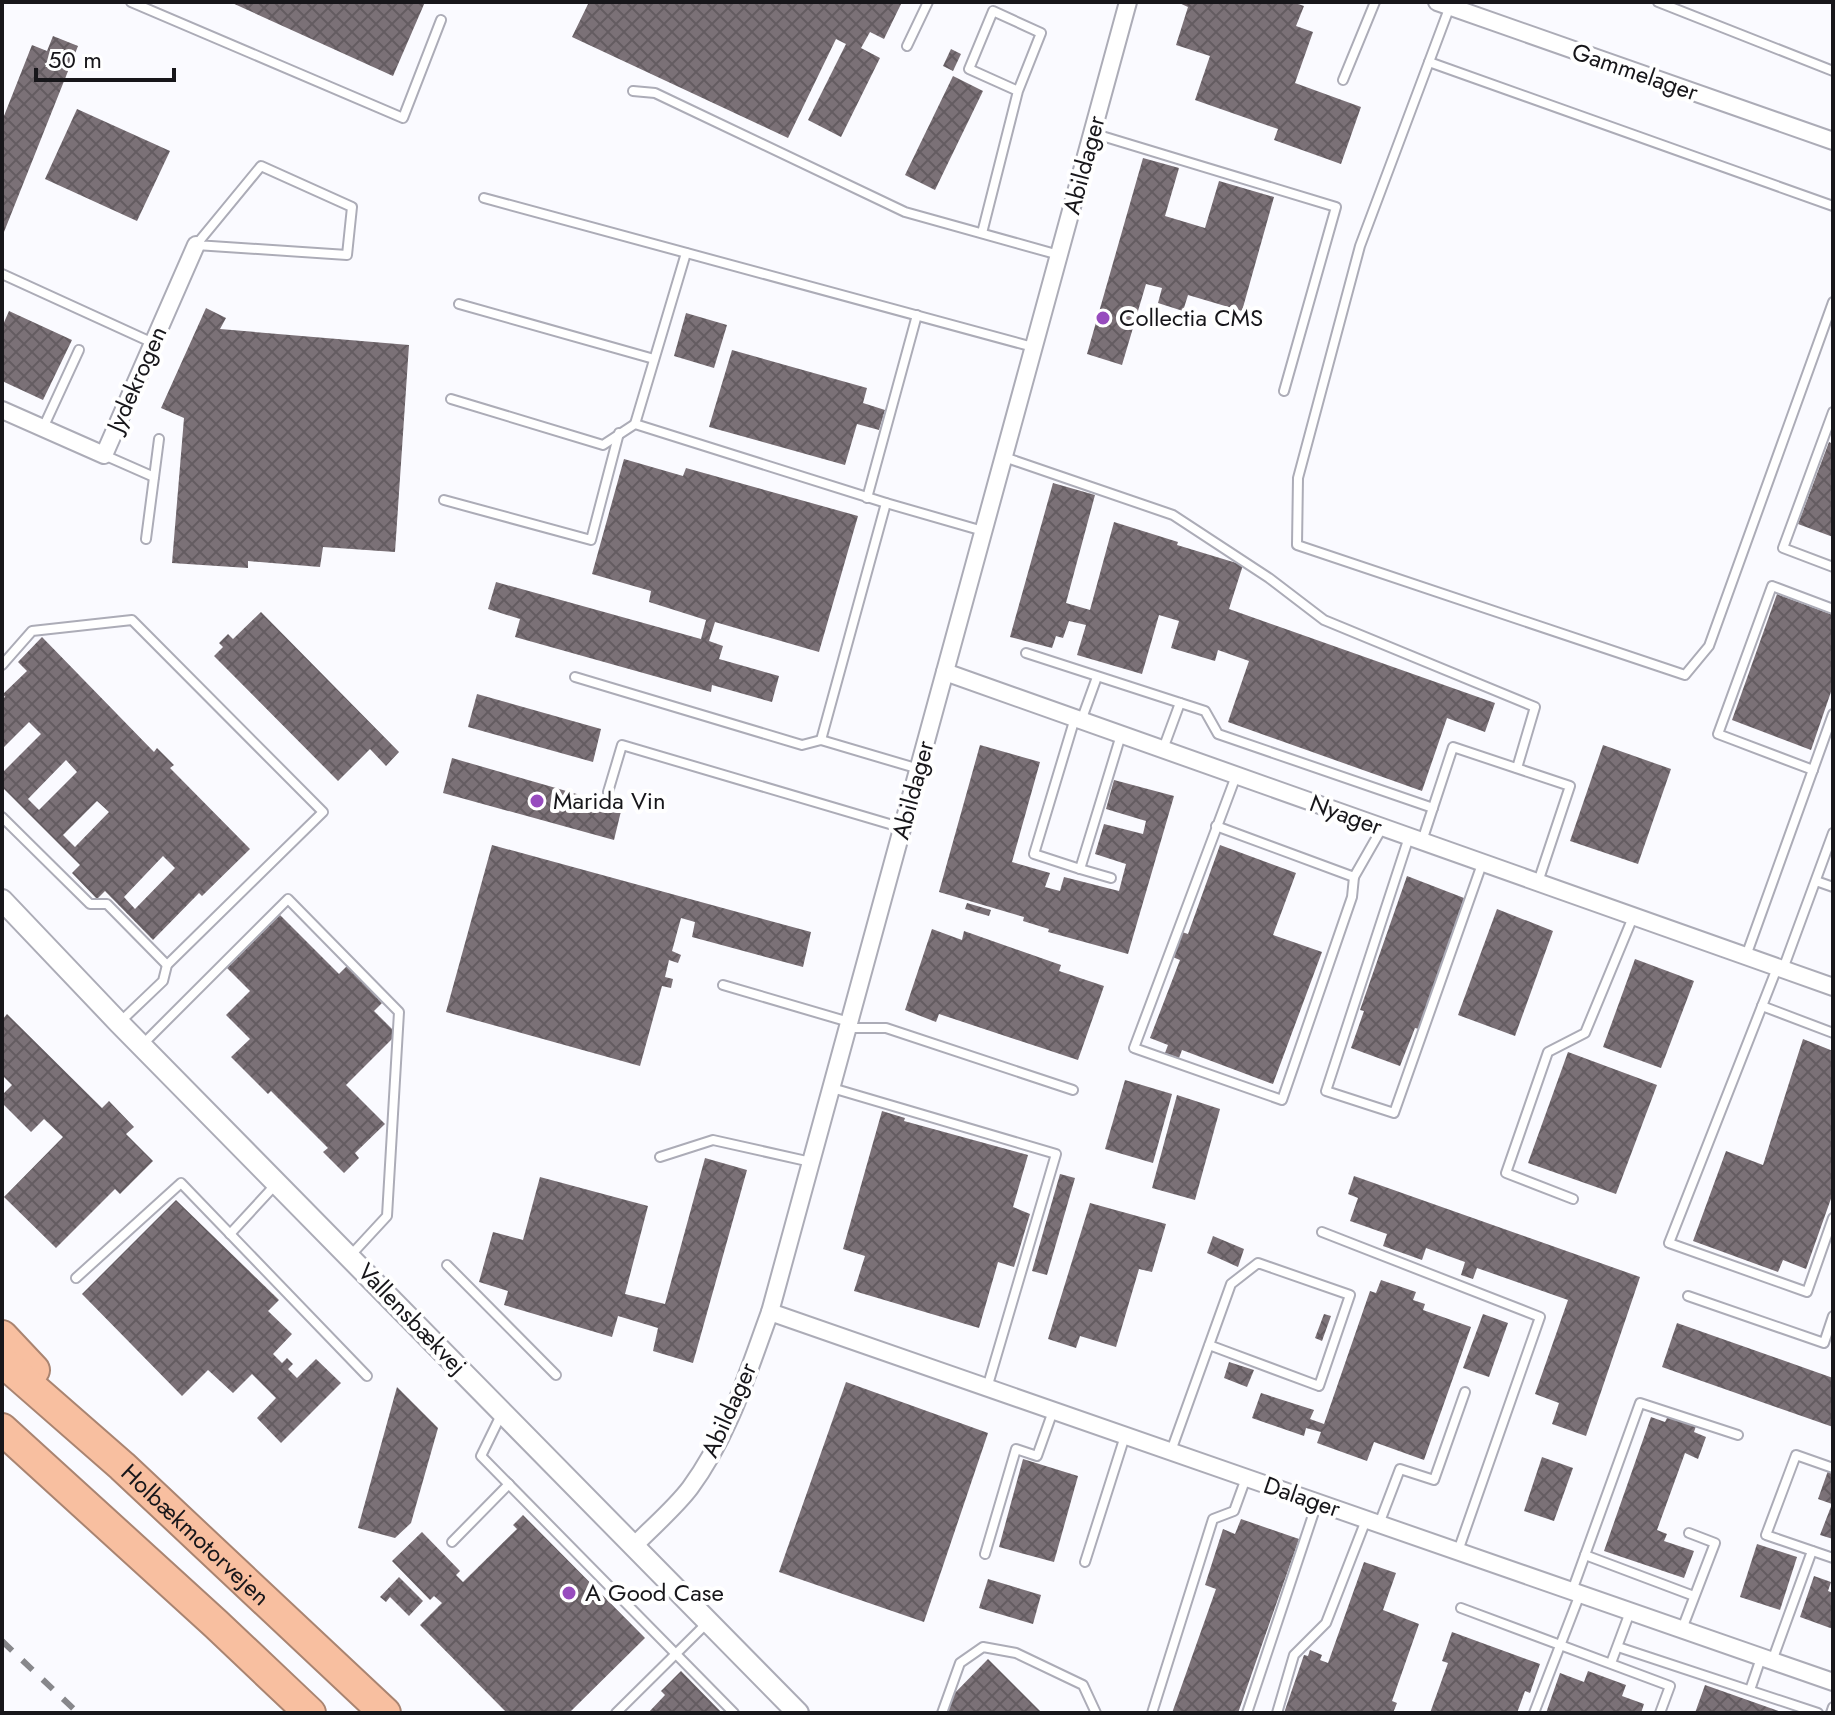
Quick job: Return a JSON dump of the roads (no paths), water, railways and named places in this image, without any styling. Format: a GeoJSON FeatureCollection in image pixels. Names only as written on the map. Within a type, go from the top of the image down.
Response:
{"type":"FeatureCollection","features":[{"type":"Feature","properties":{"kind":"highway"},"geometry":{"type":"LineString","coordinates":[[2,1336],[122,1466]]}},
{"type":"Feature","properties":{"kind":"highway","name":"Holbækmotorvejen"},"geometry":{"type":"LineString","coordinates":[[2,1361],[122,1466],[385,1713]]}},
{"type":"Feature","properties":{"kind":"highway","name":"Holbækmotorvejen"},"geometry":{"type":"LineString","coordinates":[[2,1429],[310,1713]]}},
{"type":"Feature","properties":{"kind":"highway"},"geometry":{"type":"LineString","coordinates":[[2,1456],[216,1624]]}},
{"type":"Feature","properties":{"kind":"street","name":"Abildager"},"geometry":{"type":"LineString","coordinates":[[634,1546],[689,1489],[713,1453],[731,1417],[770,1312],[1128,2]]}},
{"type":"Feature","properties":{"kind":"street","name":"Gammelager"},"geometry":{"type":"LineString","coordinates":[[1443,4],[1833,141]]}},
{"type":"Feature","properties":{"kind":"street","name":"Jydekrogen"},"geometry":{"type":"LineString","coordinates":[[2,410],[104,455],[196,245]]}},
{"type":"Feature","properties":{"kind":"street","name":"Nyager"},"geometry":{"type":"LineString","coordinates":[[945,672],[1833,987]]}},
{"type":"Feature","properties":{"kind":"street","name":"Vallensbækvej"},"geometry":{"type":"LineString","coordinates":[[2,901],[798,1713]]}},
{"type":"Feature","properties":{"kind":"street","name":"Dalager"},"geometry":{"type":"LineString","coordinates":[[770,1312],[1833,1682]]}},
{"type":"Feature","properties":{"kind":"lane"},"geometry":{"type":"LineString","coordinates":[[131,2],[403,118],[441,20]]}},
{"type":"Feature","properties":{"kind":"lane"},"geometry":{"type":"LineString","coordinates":[[907,46],[928,2]]}},
{"type":"Feature","properties":{"kind":"lane"},"geometry":{"type":"LineString","coordinates":[[1343,80],[1375,2]]}},
{"type":"Feature","properties":{"kind":"lane"},"geometry":{"type":"LineString","coordinates":[[1658,2],[1833,71]]}},
{"type":"Feature","properties":{"kind":"lane"},"geometry":{"type":"LineString","coordinates":[[1443,4],[1429,62],[1360,246],[1298,478],[1297,545],[1685,675],[1709,646],[1833,302]]}},
{"type":"Feature","properties":{"kind":"lane"},"geometry":{"type":"LineString","coordinates":[[982,233],[1018,91],[1041,33],[993,11],[969,69],[1018,91]]}},
{"type":"Feature","properties":{"kind":"lane"},"geometry":{"type":"LineString","coordinates":[[1429,62],[1833,206]]}},
{"type":"Feature","properties":{"kind":"lane"},"geometry":{"type":"LineString","coordinates":[[633,91],[655,93],[905,212],[1059,255]]}},
{"type":"Feature","properties":{"kind":"lane"},"geometry":{"type":"LineString","coordinates":[[1092,133],[1336,207],[1284,391]]}},
{"type":"Feature","properties":{"kind":"lane"},"geometry":{"type":"LineString","coordinates":[[261,166],[352,207],[347,255],[196,245],[261,166]]}},
{"type":"Feature","properties":{"kind":"lane"},"geometry":{"type":"LineString","coordinates":[[484,198],[1034,347]]}},
{"type":"Feature","properties":{"kind":"lane"},"geometry":{"type":"LineString","coordinates":[[451,399],[603,445],[635,424],[686,253]]}},
{"type":"Feature","properties":{"kind":"lane"},"geometry":{"type":"LineString","coordinates":[[2,274],[153,343]]}},
{"type":"Feature","properties":{"kind":"lane"},"geometry":{"type":"LineString","coordinates":[[459,304],[654,359]]}},
{"type":"Feature","properties":{"kind":"lane"},"geometry":{"type":"LineString","coordinates":[[867,498],[917,315]]}},
{"type":"Feature","properties":{"kind":"lane"},"geometry":{"type":"LineString","coordinates":[[43,428],[79,350]]}},
{"type":"Feature","properties":{"kind":"lane"},"geometry":{"type":"LineString","coordinates":[[1833,412],[1783,548],[1833,567]]}},
{"type":"Feature","properties":{"kind":"lane"},"geometry":{"type":"LineString","coordinates":[[635,424],[867,498],[984,531]]}},
{"type":"Feature","properties":{"kind":"lane"},"geometry":{"type":"LineString","coordinates":[[444,500],[591,540],[619,433]]}},
{"type":"Feature","properties":{"kind":"lane"},"geometry":{"type":"LineString","coordinates":[[146,539],[159,439]]}},
{"type":"Feature","properties":{"kind":"lane"},"geometry":{"type":"LineString","coordinates":[[104,455],[154,477]]}},
{"type":"Feature","properties":{"kind":"lane"},"geometry":{"type":"LineString","coordinates":[[1004,457],[1173,515],[1269,578],[1324,620],[1535,707],[1517,768]]}},
{"type":"Feature","properties":{"kind":"lane"},"geometry":{"type":"LineString","coordinates":[[821,740],[886,503]]}},
{"type":"Feature","properties":{"kind":"lane"},"geometry":{"type":"LineString","coordinates":[[1813,770],[1718,734],[1772,586],[1833,609]]}},
{"type":"Feature","properties":{"kind":"lane"},"geometry":{"type":"LineString","coordinates":[[2,665],[32,631],[132,620],[323,812],[167,965],[163,981],[119,1023]]}},
{"type":"Feature","properties":{"kind":"lane"},"geometry":{"type":"LineString","coordinates":[[1026,653],[1205,711],[1218,734],[1433,808]]}},
{"type":"Feature","properties":{"kind":"lane"},"geometry":{"type":"LineString","coordinates":[[575,677],[802,745],[821,740],[919,769]]}},
{"type":"Feature","properties":{"kind":"lane"},"geometry":{"type":"LineString","coordinates":[[1097,677],[1078,720],[1034,854],[1111,878]]}},
{"type":"Feature","properties":{"kind":"lane"},"geometry":{"type":"LineString","coordinates":[[1163,749],[1180,703]]}},
{"type":"Feature","properties":{"kind":"lane"},"geometry":{"type":"LineString","coordinates":[[1746,956],[1833,714]]}},
{"type":"Feature","properties":{"kind":"lane"},"geometry":{"type":"LineString","coordinates":[[1080,869],[1121,735]]}},
{"type":"Feature","properties":{"kind":"lane"},"geometry":{"type":"LineString","coordinates":[[608,792],[622,745],[903,828]]}},
{"type":"Feature","properties":{"kind":"lane"},"geometry":{"type":"LineString","coordinates":[[1483,863],[1394,1113],[1326,1091],[1416,839],[1433,808],[1453,747],[1570,786],[1538,882]]}},
{"type":"Feature","properties":{"kind":"lane"},"geometry":{"type":"LineString","coordinates":[[1236,776],[1134,1048],[1282,1100],[1352,897],[1354,877],[1382,828]]}},
{"type":"Feature","properties":{"kind":"lane"},"geometry":{"type":"LineString","coordinates":[[2,817],[90,904],[107,904],[167,965]]}},
{"type":"Feature","properties":{"kind":"lane"},"geometry":{"type":"LineString","coordinates":[[1216,826],[1354,877]]}},
{"type":"Feature","properties":{"kind":"lane"},"geometry":{"type":"LineString","coordinates":[[1833,833],[1669,1243],[1807,1292],[1833,1218]]}},
{"type":"Feature","properties":{"kind":"lane"},"geometry":{"type":"LineString","coordinates":[[1816,881],[1833,887]]}},
{"type":"Feature","properties":{"kind":"lane"},"geometry":{"type":"LineString","coordinates":[[142,1045],[288,899],[299,910],[399,1012],[387,1216],[350,1256]]}},
{"type":"Feature","properties":{"kind":"lane"},"geometry":{"type":"LineString","coordinates":[[1573,1199],[1506,1173],[1548,1052],[1585,1033],[1633,916]]}},
{"type":"Feature","properties":{"kind":"lane"},"geometry":{"type":"LineString","coordinates":[[723,985],[849,1025],[886,1028],[1073,1090]]}},
{"type":"Feature","properties":{"kind":"lane"},"geometry":{"type":"LineString","coordinates":[[1762,1006],[1833,1033]]}},
{"type":"Feature","properties":{"kind":"lane"},"geometry":{"type":"LineString","coordinates":[[832,1088],[1056,1154],[987,1388]]}},
{"type":"Feature","properties":{"kind":"lane"},"geometry":{"type":"LineString","coordinates":[[660,1157],[713,1140],[811,1162]]}},
{"type":"Feature","properties":{"kind":"lane"},"geometry":{"type":"LineString","coordinates":[[76,1278],[181,1183],[367,1376]]}},
{"type":"Feature","properties":{"kind":"lane"},"geometry":{"type":"LineString","coordinates":[[230,1234],[278,1183]]}},
{"type":"Feature","properties":{"kind":"lane"},"geometry":{"type":"LineString","coordinates":[[1322,1232],[1540,1317],[1458,1552]]}},
{"type":"Feature","properties":{"kind":"lane"},"geometry":{"type":"LineString","coordinates":[[1171,1452],[1209,1345],[1231,1284],[1258,1263],[1350,1295],[1319,1386],[1209,1345]]}},
{"type":"Feature","properties":{"kind":"lane"},"geometry":{"type":"LineString","coordinates":[[447,1265],[556,1375]]}},
{"type":"Feature","properties":{"kind":"lane"},"geometry":{"type":"LineString","coordinates":[[1688,1296],[1824,1343],[1833,1316]]}},
{"type":"Feature","properties":{"kind":"lane"},"geometry":{"type":"LineString","coordinates":[[1277,1713],[1294,1655],[1326,1623],[1400,1469],[1434,1480],[1465,1392]]}},
{"type":"Feature","properties":{"kind":"lane"},"geometry":{"type":"LineString","coordinates":[[1534,1713],[1561,1643],[1585,1555],[1640,1403],[1738,1435]]}},
{"type":"Feature","properties":{"kind":"lane"},"geometry":{"type":"LineString","coordinates":[[985,1554],[1016,1449],[1037,1456],[1054,1410]]}},
{"type":"Feature","properties":{"kind":"lane"},"geometry":{"type":"LineString","coordinates":[[503,1412],[481,1456],[734,1713]]}},
{"type":"Feature","properties":{"kind":"lane"},"geometry":{"type":"LineString","coordinates":[[1085,1562],[1125,1436]]}},
{"type":"Feature","properties":{"kind":"lane"},"geometry":{"type":"LineString","coordinates":[[1833,1468],[1796,1455],[1766,1535],[1833,1558]]}},
{"type":"Feature","properties":{"kind":"lane"},"geometry":{"type":"LineString","coordinates":[[1152,1713],[1213,1519],[1234,1511],[1246,1478]]}},
{"type":"Feature","properties":{"kind":"lane"},"geometry":{"type":"LineString","coordinates":[[452,1542],[509,1484]]}},
{"type":"Feature","properties":{"kind":"lane"},"geometry":{"type":"LineString","coordinates":[[1247,1713],[1317,1503]]}},
{"type":"Feature","properties":{"kind":"lane"},"geometry":{"type":"LineString","coordinates":[[1682,1630],[1715,1543],[1689,1533]]}},
{"type":"Feature","properties":{"kind":"lane"},"geometry":{"type":"LineString","coordinates":[[1750,1690],[1812,1551]]}},
{"type":"Feature","properties":{"kind":"lane"},"geometry":{"type":"LineString","coordinates":[[1585,1555],[1694,1596]]}},
{"type":"Feature","properties":{"kind":"lane"},"geometry":{"type":"LineString","coordinates":[[1461,1608],[1670,1686],[1660,1713]]}},
{"type":"Feature","properties":{"kind":"lane"},"geometry":{"type":"LineString","coordinates":[[1611,1663],[1630,1612]]}},
{"type":"Feature","properties":{"kind":"lane"},"geometry":{"type":"LineString","coordinates":[[616,1713],[708,1622]]}},
{"type":"Feature","properties":{"kind":"lane"},"geometry":{"type":"LineString","coordinates":[[942,1713],[960,1663],[983,1647],[1016,1653],[1083,1685],[1096,1713]]}},
{"type":"Feature","properties":{"kind":"lane"},"geometry":{"type":"LineString","coordinates":[[1618,1647],[1818,1713]]}},
{"type":"Feature","properties":{"kind":"lane"},"geometry":{"type":"LineString","coordinates":[[1831,1713],[1833,1707]]}},
{"type":"Feature","properties":{"kind":"railway"},"geometry":{"type":"LineString","coordinates":[[2,1641],[78,1713]]}},
{"type":"Feature","properties":{"kind":"place","name":"Collectia CMS"},"geometry":{"type":"Point","coordinates":[1103,318]}},
{"type":"Feature","properties":{"kind":"place","name":"Marida Vin"},"geometry":{"type":"Point","coordinates":[537,801]}},
{"type":"Feature","properties":{"kind":"place","name":"A Good Case"},"geometry":{"type":"Point","coordinates":[569,1593]}}]}
